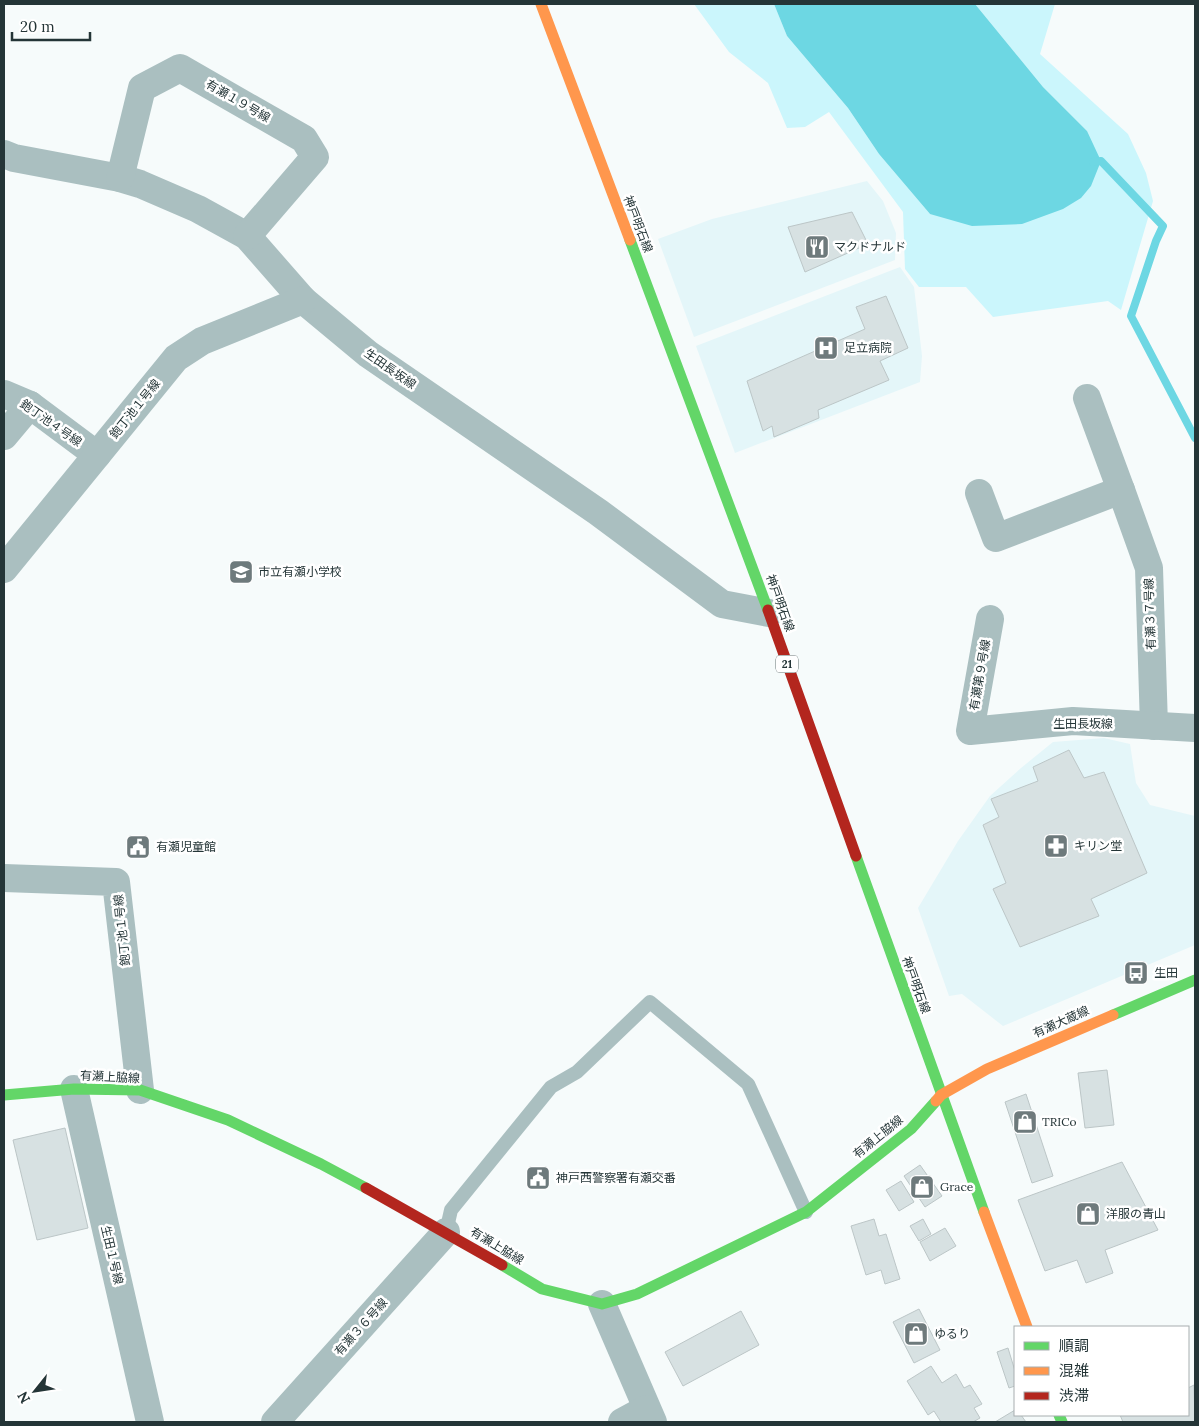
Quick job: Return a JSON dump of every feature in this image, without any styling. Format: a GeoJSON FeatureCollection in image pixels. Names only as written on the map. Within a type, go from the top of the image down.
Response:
{"type":"FeatureCollection","features":[{"type":"Feature","properties":{"kind":"main road","name":"神戸明石線"},"geometry":{"type":"LineString","coordinates":[[541,4],[769,613],[941,1095],[1027,1326]]}},
{"type":"Feature","properties":{"kind":"main road","name":"有瀬大蔵線"},"geometry":{"type":"LineString","coordinates":[[941,1095],[987,1069],[1195,980]]}},
{"type":"Feature","properties":{"kind":"main road","name":"有瀬上脇線"},"geometry":{"type":"LineString","coordinates":[[4,1095],[74,1089],[140,1090],[228,1120],[321,1164],[446,1232],[542,1289],[602,1304],[637,1294],[806,1212],[911,1129],[941,1095]]}},
{"type":"Feature","properties":{"kind":"street","name":"有瀬１９号線"},"geometry":{"type":"LineString","coordinates":[[120,178],[142,88],[180,68],[304,139],[315,157],[247,236]]}},
{"type":"Feature","properties":{"kind":"street","name":"生田長坂線"},"geometry":{"type":"LineString","coordinates":[[4,154],[14,158],[120,178],[198,208],[247,236],[303,300],[368,354],[598,512],[722,604],[769,613]]}},
{"type":"Feature","properties":{"kind":"street","name":"鉋丁池１号線"},"geometry":{"type":"LineString","coordinates":[[4,569],[176,358],[202,341],[303,300]]}},
{"type":"Feature","properties":{"kind":"street","name":"鉋丁池４号線"},"geometry":{"type":"LineString","coordinates":[[4,394],[30,405],[97,456]]}},
{"type":"Feature","properties":{"kind":"street","name":"有瀬３７号線"},"geometry":{"type":"LineString","coordinates":[[1087,398],[1149,568],[1154,726]]}},
{"type":"Feature","properties":{"kind":"street"},"geometry":{"type":"LineString","coordinates":[[4,436],[30,405]]}},
{"type":"Feature","properties":{"kind":"street"},"geometry":{"type":"LineString","coordinates":[[980,493],[996,538],[1121,490]]}},
{"type":"Feature","properties":{"kind":"street","name":"有瀬第９号線"},"geometry":{"type":"LineString","coordinates":[[970,731],[990,619]]}},
{"type":"Feature","properties":{"kind":"street","name":"生田長坂線"},"geometry":{"type":"LineString","coordinates":[[970,731],[1073,721],[1195,728]]}},
{"type":"Feature","properties":{"kind":"street","name":"鉋丁池１号線"},"geometry":{"type":"LineString","coordinates":[[4,878],[116,882],[140,1090]]}},
{"type":"Feature","properties":{"kind":"street","name":"生田１号線"},"geometry":{"type":"LineString","coordinates":[[74,1089],[112,1292],[150,1422]]}},
{"type":"Feature","properties":{"kind":"street","name":"有瀬３６号線"},"geometry":{"type":"LineString","coordinates":[[275,1422],[446,1232]]}},
{"type":"Feature","properties":{"kind":"street"},"geometry":{"type":"LineString","coordinates":[[602,1304],[649,1416],[622,1422]]}},
{"type":"Feature","properties":{"kind":"lane"},"geometry":{"type":"LineString","coordinates":[[446,1232],[452,1210],[550,1087],[576,1072],[650,1002],[748,1084],[806,1212]]}},
{"type":"Feature","properties":{"kind":"shaded area"},"geometry":{"type":"Polygon","coordinates":[[[694,4],[774,4],[787,36],[848,108],[879,154],[930,214],[1087,131],[1043,87],[975,4],[1055,4],[1040,54],[1128,134],[1146,173],[1153,201],[1121,310],[1108,301],[993,317],[966,287],[919,287],[905,269],[903,212],[829,112],[805,127],[787,128],[768,83],[729,52],[694,4]]]}},
{"type":"Feature","properties":{"kind":"shaded area"},"geometry":{"type":"Polygon","coordinates":[[[867,181],[883,201],[896,233],[895,260],[694,337],[658,239],[712,219],[867,181]]]}},
{"type":"Feature","properties":{"kind":"shaded area"},"geometry":{"type":"Polygon","coordinates":[[[900,267],[914,287],[922,356],[920,382],[735,453],[696,346],[900,267]]]}},
{"type":"Feature","properties":{"kind":"shaded area"},"geometry":{"type":"Polygon","coordinates":[[[1104,738],[1130,744],[1136,783],[1150,805],[1195,816],[1195,945],[1003,1026],[962,994],[949,996],[918,908],[958,841],[990,796],[1053,742],[1104,738]]]}},
{"type":"Feature","properties":{"kind":"water"},"geometry":{"type":"Polygon","coordinates":[[[774,4],[975,4],[1043,87],[1087,131],[1101,161],[1091,186],[1081,198],[1063,209],[1022,224],[972,226],[930,214],[879,154],[848,108],[787,36],[774,4]]]}},
{"type":"Feature","properties":{"kind":"building"},"geometry":{"type":"Polygon","coordinates":[[[852,212],[868,244],[805,272],[788,227],[852,212]]]}},
{"type":"Feature","properties":{"kind":"building"},"geometry":{"type":"Polygon","coordinates":[[[886,296],[908,348],[880,361],[889,380],[818,410],[819,418],[774,437],[772,426],[763,431],[747,381],[865,329],[856,307],[886,296]]]}},
{"type":"Feature","properties":{"kind":"building"},"geometry":{"type":"Polygon","coordinates":[[[1069,750],[1084,778],[1104,772],[1147,873],[1091,899],[1099,916],[1020,947],[993,889],[1006,883],[983,825],[999,817],[991,799],[1038,781],[1033,767],[1069,750]]]}},
{"type":"Feature","properties":{"kind":"building"},"geometry":{"type":"Polygon","coordinates":[[[1107,1070],[1114,1125],[1085,1128],[1078,1073],[1107,1070]]]}},
{"type":"Feature","properties":{"kind":"building"},"geometry":{"type":"Polygon","coordinates":[[[1026,1094],[1053,1176],[1032,1183],[1005,1102],[1026,1094]]]}},
{"type":"Feature","properties":{"kind":"building"},"geometry":{"type":"Polygon","coordinates":[[[65,1128],[88,1228],[37,1240],[13,1140],[65,1128]]]}},
{"type":"Feature","properties":{"kind":"building"},"geometry":{"type":"Polygon","coordinates":[[[1122,1162],[1158,1230],[1105,1250],[1113,1273],[1086,1283],[1077,1260],[1045,1271],[1018,1200],[1122,1162]]]}},
{"type":"Feature","properties":{"kind":"building"},"geometry":{"type":"Polygon","coordinates":[[[920,1165],[942,1196],[925,1207],[904,1176],[920,1165]]]}},
{"type":"Feature","properties":{"kind":"building"},"geometry":{"type":"Polygon","coordinates":[[[901,1181],[914,1202],[899,1211],[886,1190],[901,1181]]]}},
{"type":"Feature","properties":{"kind":"building"},"geometry":{"type":"Polygon","coordinates":[[[874,1219],[879,1236],[886,1234],[900,1279],[885,1284],[881,1270],[866,1275],[851,1226],[874,1219]]]}},
{"type":"Feature","properties":{"kind":"building"},"geometry":{"type":"Polygon","coordinates":[[[923,1219],[931,1234],[919,1241],[910,1226],[923,1219]]]}},
{"type":"Feature","properties":{"kind":"building"},"geometry":{"type":"Polygon","coordinates":[[[945,1228],[956,1246],[930,1261],[920,1242],[945,1228]]]}},
{"type":"Feature","properties":{"kind":"building"},"geometry":{"type":"Polygon","coordinates":[[[919,1309],[940,1350],[914,1363],[893,1322],[919,1309]]]}},
{"type":"Feature","properties":{"kind":"building"},"geometry":{"type":"Polygon","coordinates":[[[741,1311],[759,1345],[683,1386],[665,1352],[741,1311]]]}},
{"type":"Feature","properties":{"kind":"building"},"geometry":{"type":"Polygon","coordinates":[[[1008,1348],[1014,1368],[1014,1386],[1009,1388],[997,1352],[1008,1348]]]}},
{"type":"Feature","properties":{"kind":"building"},"geometry":{"type":"Polygon","coordinates":[[[931,1366],[942,1383],[956,1374],[964,1388],[970,1385],[982,1404],[974,1408],[980,1418],[973,1422],[941,1422],[934,1411],[928,1415],[907,1381],[931,1366]]]}},
{"type":"Feature","properties":{"kind":"building"},"geometry":{"type":"Polygon","coordinates":[[[1194,1385],[1195,1422],[1123,1422],[1120,1416],[1189,1416],[1189,1388],[1194,1385]]]}},
{"type":"Feature","properties":{"kind":"building"},"geometry":{"type":"Polygon","coordinates":[[[1014,1411],[1014,1416],[1022,1416],[1026,1422],[995,1422],[1014,1411]]]}},
{"type":"Feature","properties":{"kind":"waterway"},"geometry":{"type":"LineString","coordinates":[[1093,162],[1101,161],[1163,226],[1156,241],[1131,316],[1195,438]]}},
{"type":"Feature","properties":{"kind":"traffic: fast"},"geometry":{"type":"LineString","coordinates":[[630,240],[768,610]]}},
{"type":"Feature","properties":{"kind":"traffic: fast"},"geometry":{"type":"LineString","coordinates":[[856,856],[984,1212]]}},
{"type":"Feature","properties":{"kind":"traffic: fast"},"geometry":{"type":"LineString","coordinates":[[1113,1015],[1195,980]]}},
{"type":"Feature","properties":{"kind":"traffic: fast"},"geometry":{"type":"LineString","coordinates":[[4,1095],[74,1089],[140,1090],[228,1120],[321,1164],[366,1188]]}},
{"type":"Feature","properties":{"kind":"traffic: fast"},"geometry":{"type":"LineString","coordinates":[[502,1265],[542,1289],[602,1304],[637,1294],[806,1212],[911,1129],[936,1101]]}},
{"type":"Feature","properties":{"kind":"traffic: fast"},"geometry":{"type":"LineString","coordinates":[[1059,1416],[1062,1422]]}},
{"type":"Feature","properties":{"kind":"traffic: slow"},"geometry":{"type":"LineString","coordinates":[[541,4],[630,240]]}},
{"type":"Feature","properties":{"kind":"traffic: slow"},"geometry":{"type":"LineString","coordinates":[[936,1101],[941,1095],[987,1069],[1113,1015]]}},
{"type":"Feature","properties":{"kind":"traffic: slow"},"geometry":{"type":"LineString","coordinates":[[984,1212],[1027,1326]]}},
{"type":"Feature","properties":{"kind":"traffic: jam"},"geometry":{"type":"LineString","coordinates":[[768,610],[856,856]]}},
{"type":"Feature","properties":{"kind":"traffic: jam"},"geometry":{"type":"LineString","coordinates":[[366,1188],[502,1265]]}},
{"type":"Feature","properties":{"kind":"place","name":"マクドナルド"},"geometry":{"type":"Point","coordinates":[817,247]}},
{"type":"Feature","properties":{"kind":"place","name":"足立病院"},"geometry":{"type":"Point","coordinates":[826,348]}},
{"type":"Feature","properties":{"kind":"place","name":"市立有瀬小学校"},"geometry":{"type":"Point","coordinates":[241,572]}},
{"type":"Feature","properties":{"kind":"place","name":"キリン堂"},"geometry":{"type":"Point","coordinates":[1056,846]}},
{"type":"Feature","properties":{"kind":"place","name":"有瀬児童館"},"geometry":{"type":"Point","coordinates":[138,847]}},
{"type":"Feature","properties":{"kind":"place","name":"生田"},"geometry":{"type":"Point","coordinates":[1136,973]}},
{"type":"Feature","properties":{"kind":"place","name":"TRICo"},"geometry":{"type":"Point","coordinates":[1025,1122]}},
{"type":"Feature","properties":{"kind":"place","name":"神戸西警察署有瀬交番"},"geometry":{"type":"Point","coordinates":[538,1178]}},
{"type":"Feature","properties":{"kind":"place","name":"Grace"},"geometry":{"type":"Point","coordinates":[922,1187]}},
{"type":"Feature","properties":{"kind":"place","name":"洋服の青山"},"geometry":{"type":"Point","coordinates":[1088,1214]}},
{"type":"Feature","properties":{"kind":"place","name":"ゆるり"},"geometry":{"type":"Point","coordinates":[916,1334]}}]}
